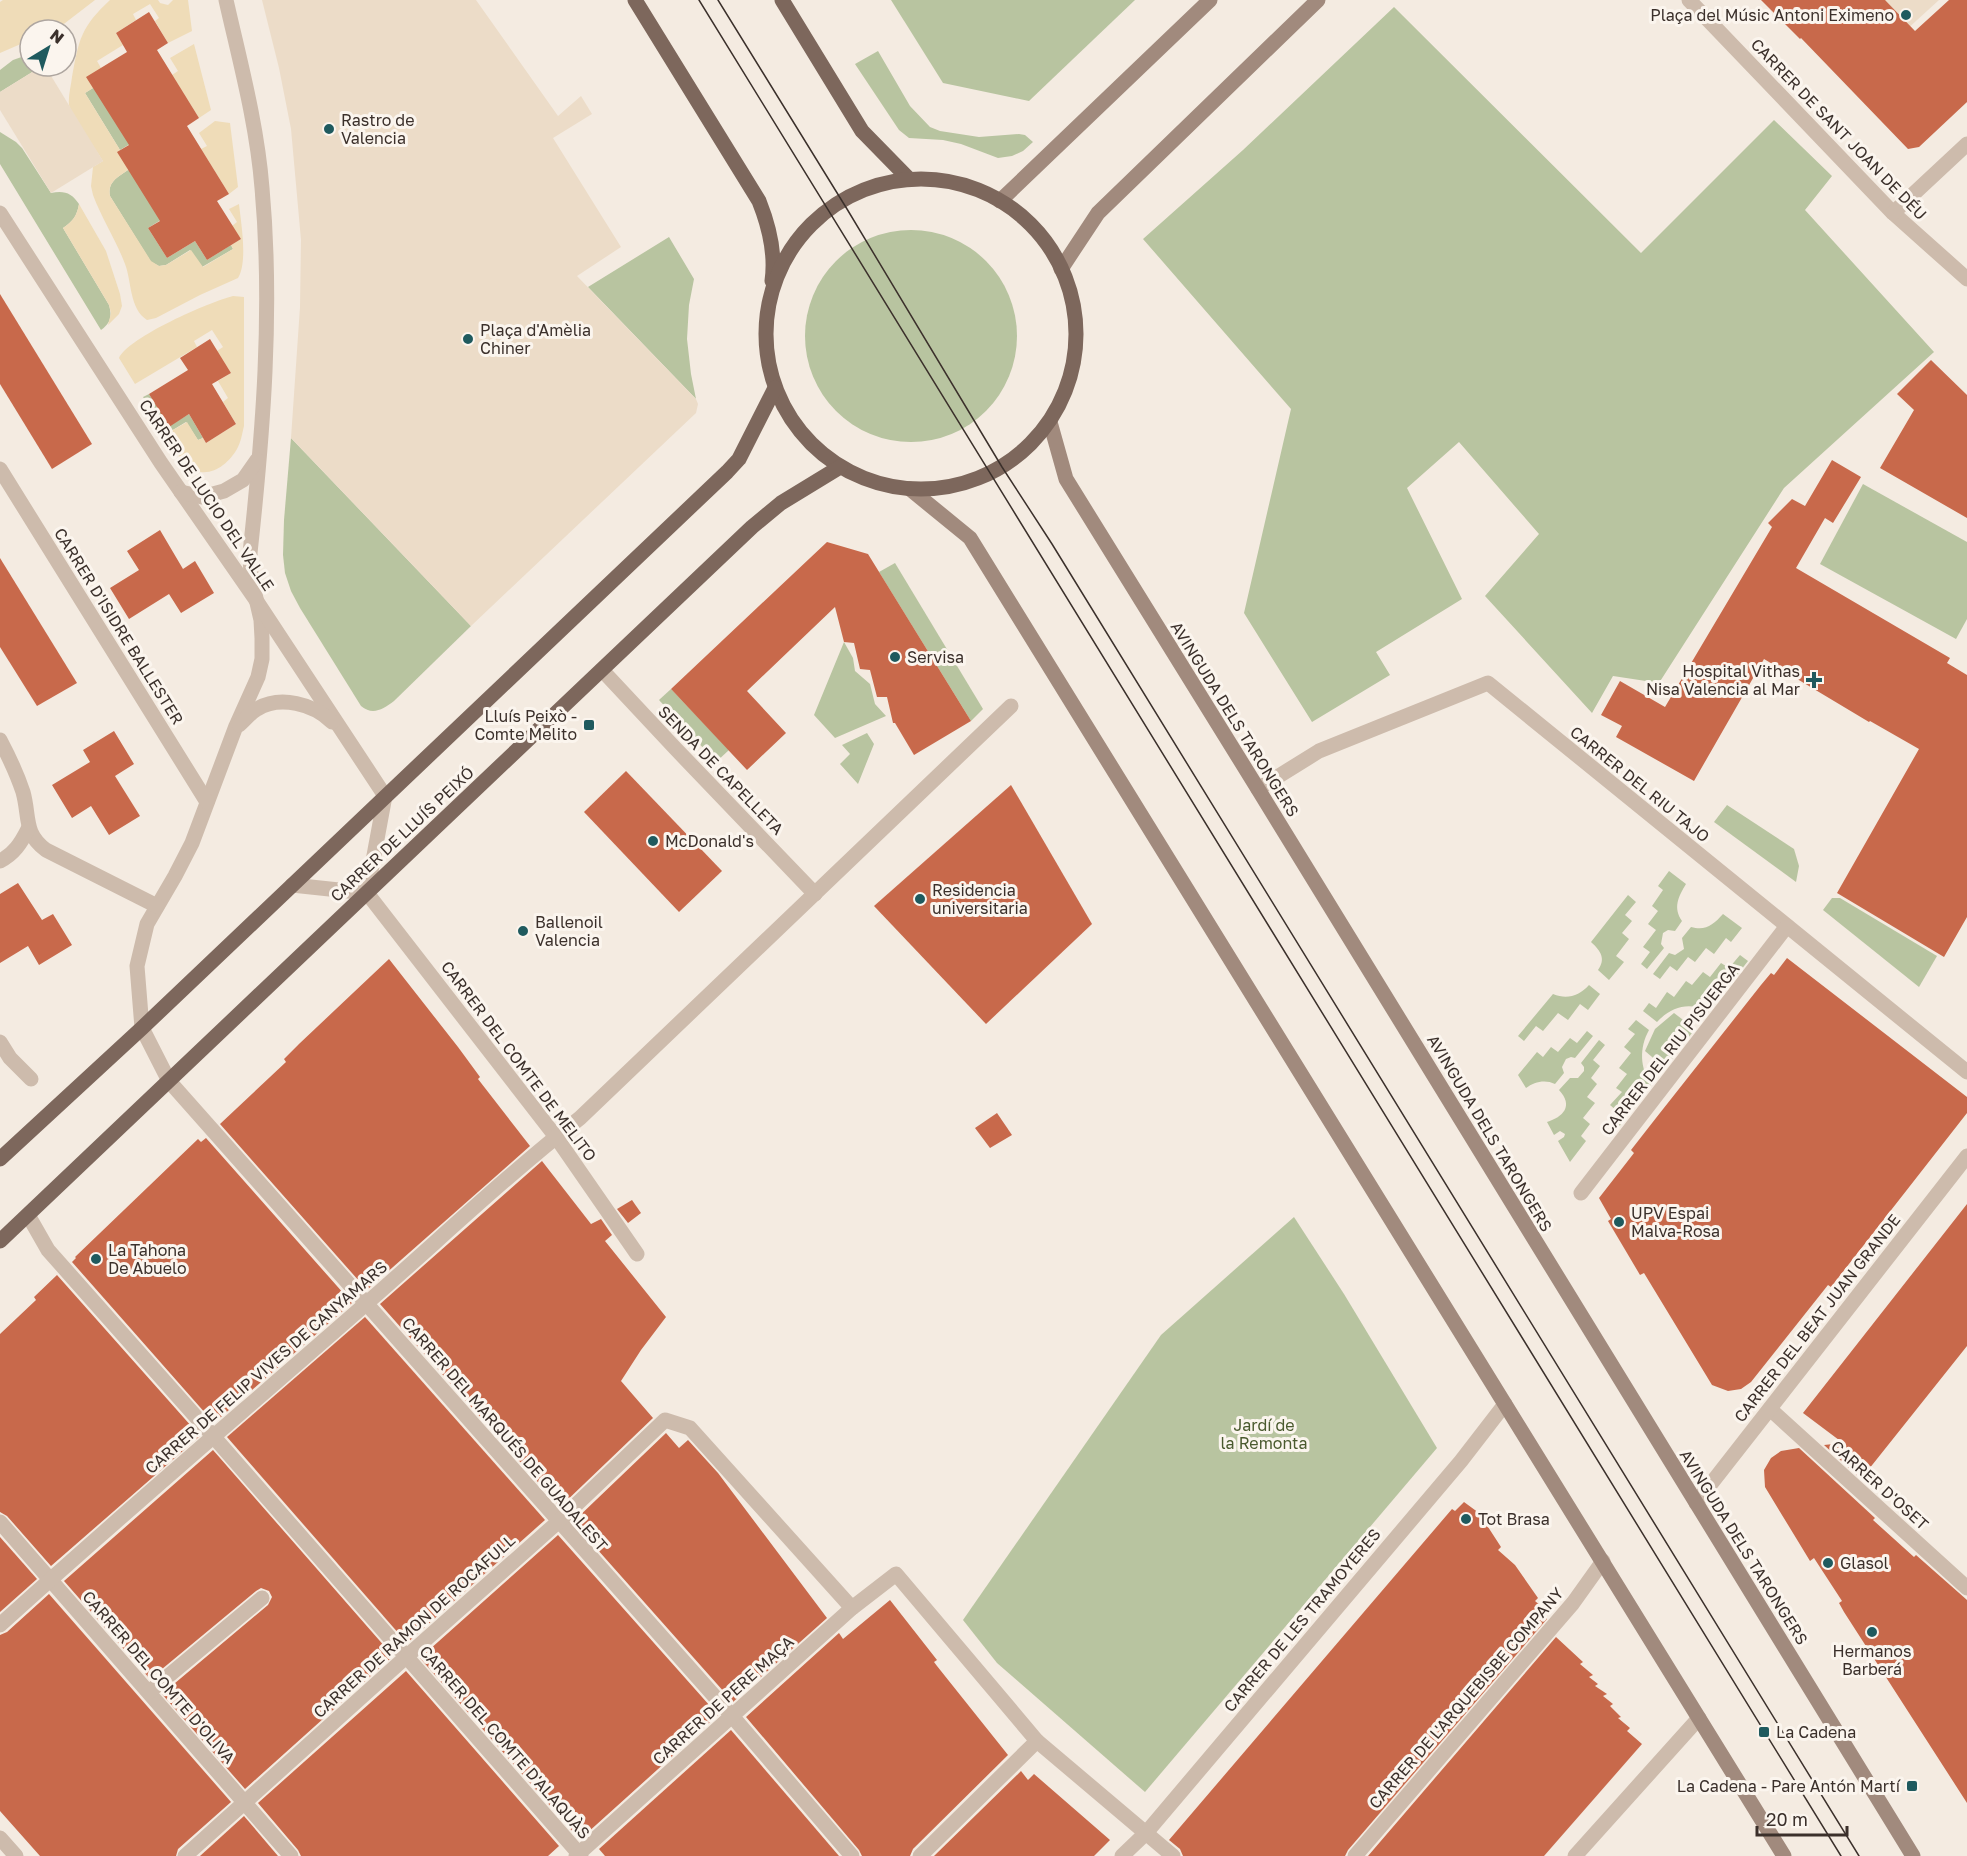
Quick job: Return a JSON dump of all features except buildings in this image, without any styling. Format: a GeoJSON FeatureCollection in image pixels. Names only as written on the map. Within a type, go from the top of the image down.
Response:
{"type":"FeatureCollection","features":[{"type":"Feature","properties":{"kind":"main road"},"geometry":{"type":"LineString","coordinates":[[635,0],[759,201],[772,244],[774,271],[768,308],[766,335],[768,362],[775,388],[786,411],[801,433],[819,451],[862,478],[885,485],[910,489],[951,487],[1002,467],[1028,447],[1050,422],[1065,394],[1074,363],[1076,332],[1072,299],[1061,269],[1050,249],[1025,219],[1000,201],[956,183],[909,179],[874,186],[828,210],[805,231],[786,258],[775,283],[768,308]]}},
{"type":"Feature","properties":{"kind":"main road"},"geometry":{"type":"LineString","coordinates":[[782,0],[862,131],[909,179]]}},
{"type":"Feature","properties":{"kind":"main road"},"geometry":{"type":"LineString","coordinates":[[1000,201],[1210,0]]}},
{"type":"Feature","properties":{"kind":"main road"},"geometry":{"type":"LineString","coordinates":[[1061,269],[1098,213],[1318,0]]}},
{"type":"Feature","properties":{"kind":"main road"},"geometry":{"type":"LineString","coordinates":[[0,1159],[142,1029],[739,459],[775,388]]}},
{"type":"Feature","properties":{"kind":"main road","name":"AVINGUDA DELS TARONGERS"},"geometry":{"type":"LineString","coordinates":[[1050,422],[1066,479],[1913,1856]]}},
{"type":"Feature","properties":{"kind":"main road","name":"CARRER DE LLUÍS PEIXÓ"},"geometry":{"type":"LineString","coordinates":[[0,1241],[767,513],[840,466]]}},
{"type":"Feature","properties":{"kind":"main road"},"geometry":{"type":"LineString","coordinates":[[910,489],[970,537],[1784,1856]]}},
{"type":"Feature","properties":{"kind":"street"},"geometry":{"type":"LineString","coordinates":[[142,1029],[137,966],[147,924],[192,843],[236,726],[258,677],[262,659],[261,620],[251,577],[250,553],[266,345],[262,187],[248,90],[226,0]]}},
{"type":"Feature","properties":{"kind":"street","name":"CARRER DE SANT JOAN DE DÉU"},"geometry":{"type":"LineString","coordinates":[[1689,0],[1893,213],[1967,279]]}},
{"type":"Feature","properties":{"kind":"street"},"geometry":{"type":"LineString","coordinates":[[1893,213],[1967,144]]}},
{"type":"Feature","properties":{"kind":"street","name":"CARRER DE LUCIO DEL VALLE"},"geometry":{"type":"LineString","coordinates":[[0,213],[181,492],[256,600],[385,796]]}},
{"type":"Feature","properties":{"kind":"street"},"geometry":{"type":"LineString","coordinates":[[181,492],[202,497],[224,491],[243,480],[259,458]]}},
{"type":"Feature","properties":{"kind":"street","name":"CARRER D'ISIDRE BALLESTER"},"geometry":{"type":"LineString","coordinates":[[0,469],[207,802]]}},
{"type":"Feature","properties":{"kind":"street","name":"SENDA DE CAPELLETA"},"geometry":{"type":"LineString","coordinates":[[602,670],[815,894]]}},
{"type":"Feature","properties":{"kind":"street","name":"CARRER DEL RIU TAJO"},"geometry":{"type":"LineString","coordinates":[[1258,789],[1319,751],[1488,683],[1967,1072]]}},
{"type":"Feature","properties":{"kind":"street"},"geometry":{"type":"LineString","coordinates":[[236,726],[258,708],[279,702],[316,709],[347,737]]}},
{"type":"Feature","properties":{"kind":"street","name":"CARRER DE FELIP VIVES DE CANYAMARS"},"geometry":{"type":"LineString","coordinates":[[0,1625],[213,1436],[580,1118],[1011,706]]}},
{"type":"Feature","properties":{"kind":"street"},"geometry":{"type":"LineString","coordinates":[[0,740],[15,768],[23,794],[28,829],[36,843],[157,906]]}},
{"type":"Feature","properties":{"kind":"street"},"geometry":{"type":"LineString","coordinates":[[292,885],[367,892],[385,796]]}},
{"type":"Feature","properties":{"kind":"street"},"geometry":{"type":"LineString","coordinates":[[0,861],[9,857],[20,844],[28,829]]}},
{"type":"Feature","properties":{"kind":"street","name":"CARRER DEL COMTE DE MELITO"},"geometry":{"type":"LineString","coordinates":[[367,892],[556,1137],[637,1254]]}},
{"type":"Feature","properties":{"kind":"street","name":"CARRER DEL RIU PISUERGA"},"geometry":{"type":"LineString","coordinates":[[1581,1193],[1786,926]]}},
{"type":"Feature","properties":{"kind":"street","name":"CARRER DEL MARQUÉS DE GUADALEST"},"geometry":{"type":"LineString","coordinates":[[142,1029],[169,1081],[732,1716],[852,1856]]}},
{"type":"Feature","properties":{"kind":"street"},"geometry":{"type":"LineString","coordinates":[[0,1042],[10,1058],[31,1079]]}},
{"type":"Feature","properties":{"kind":"street","name":"CARRER DEL BEAT JUAN GRANDE"},"geometry":{"type":"LineString","coordinates":[[1696,1503],[1967,1156]]}},
{"type":"Feature","properties":{"kind":"street","name":"CARRER DEL COMTE D'ALAQUÀS"},"geometry":{"type":"LineString","coordinates":[[28,1215],[48,1250],[579,1855]]}},
{"type":"Feature","properties":{"kind":"street","name":"CARRER DE LES TRAMOYERES"},"geometry":{"type":"LineString","coordinates":[[1122,1856],[1146,1833],[1453,1470],[1505,1404]]}},
{"type":"Feature","properties":{"kind":"street","name":"CARRER D'OSET"},"geometry":{"type":"LineString","coordinates":[[1770,1409],[1967,1587]]}},
{"type":"Feature","properties":{"kind":"street","name":"CARRER DE RAMON DE ROCAFULL"},"geometry":{"type":"LineString","coordinates":[[185,1856],[558,1522],[664,1420],[690,1428],[852,1608]]}},
{"type":"Feature","properties":{"kind":"street","name":"CARRER DEL COMTE D'OLIVA"},"geometry":{"type":"LineString","coordinates":[[0,1522],[291,1856]]}},
{"type":"Feature","properties":{"kind":"street","name":"CARRER DE L'ARQUEBISBE COMPANY"},"geometry":{"type":"LineString","coordinates":[[1355,1856],[1573,1603],[1603,1562]]}},
{"type":"Feature","properties":{"kind":"street","name":"CARRER DE PERE MAÇA"},"geometry":{"type":"LineString","coordinates":[[579,1855],[852,1608],[896,1574],[1037,1741]]}},
{"type":"Feature","properties":{"kind":"street"},"geometry":{"type":"LineString","coordinates":[[149,1692],[262,1598]]}},
{"type":"Feature","properties":{"kind":"street"},"geometry":{"type":"LineString","coordinates":[[1575,1856],[1699,1718]]}},
{"type":"Feature","properties":{"kind":"street"},"geometry":{"type":"LineString","coordinates":[[920,1856],[1037,1741],[1173,1856]]}},
{"type":"Feature","properties":{"kind":"street"},"geometry":{"type":"LineString","coordinates":[[0,1838],[16,1856]]}},
{"type":"Feature","properties":{"kind":"green space"},"geometry":{"type":"Polygon","coordinates":[[[891,0],[1135,0],[1029,101],[943,83],[891,0]]]}},
{"type":"Feature","properties":{"kind":"green space"},"geometry":{"type":"Polygon","coordinates":[[[1394,7],[1641,253],[1774,120],[1832,176],[1805,210],[1934,352],[1784,488],[1659,683],[1613,676],[1592,713],[1485,596],[1539,534],[1459,442],[1407,488],[1462,599],[1376,652],[1390,675],[1312,722],[1244,613],[1291,409],[1143,239],[1243,150],[1394,7]]]}},
{"type":"Feature","properties":{"kind":"green space"},"geometry":{"type":"Polygon","coordinates":[[[878,51],[910,106],[930,127],[940,131],[979,137],[1019,134],[1025,135],[1033,142],[1023,151],[1012,156],[998,158],[961,144],[943,140],[909,138],[899,130],[855,64],[878,51]]]}},
{"type":"Feature","properties":{"kind":"green space"},"geometry":{"type":"Polygon","coordinates":[[[18,58],[18,78],[23,78],[0,92],[0,70],[18,58]]]}},
{"type":"Feature","properties":{"kind":"green space"},"geometry":{"type":"Polygon","coordinates":[[[93,88],[158,127],[120,150],[85,93],[93,88]]]}},
{"type":"Feature","properties":{"kind":"green space"},"geometry":{"type":"Polygon","coordinates":[[[0,132],[22,148],[51,193],[67,193],[79,204],[74,218],[63,228],[109,305],[110,319],[101,330],[0,164],[0,132]]]}},
{"type":"Feature","properties":{"kind":"green space"},"geometry":{"type":"Polygon","coordinates":[[[128,170],[188,203],[148,228],[167,258],[195,241],[207,260],[231,245],[233,249],[202,267],[190,250],[166,265],[159,266],[151,262],[110,196],[112,183],[128,170]]]}},
{"type":"Feature","properties":{"kind":"green space"},"geometry":{"type":"Polygon","coordinates":[[[901,230],[921,230],[942,234],[961,242],[986,261],[999,277],[1009,295],[1015,315],[1017,336],[1015,357],[1009,377],[999,395],[986,411],[961,430],[942,438],[921,442],[901,442],[880,438],[861,430],[829,403],[817,386],[809,367],[805,346],[805,326],[809,305],[817,286],[844,254],[861,242],[880,234],[901,230]]]}},
{"type":"Feature","properties":{"kind":"green space"},"geometry":{"type":"Polygon","coordinates":[[[669,237],[694,279],[689,305],[687,339],[696,399],[588,287],[669,237]]]}},
{"type":"Feature","properties":{"kind":"green space"},"geometry":{"type":"Polygon","coordinates":[[[149,394],[169,426],[189,414],[203,438],[198,440],[186,422],[166,434],[143,397],[149,394]]]}},
{"type":"Feature","properties":{"kind":"green space"},"geometry":{"type":"Polygon","coordinates":[[[291,438],[471,626],[394,701],[378,710],[370,711],[361,706],[300,608],[285,573],[284,520],[291,438]]]}},
{"type":"Feature","properties":{"kind":"green space"},"geometry":{"type":"Polygon","coordinates":[[[1863,484],[1967,542],[1967,619],[1956,639],[1820,564],[1863,484]]]}},
{"type":"Feature","properties":{"kind":"green space"},"geometry":{"type":"Polygon","coordinates":[[[895,563],[983,709],[971,721],[879,572],[895,563]]]}},
{"type":"Feature","properties":{"kind":"green space"},"geometry":{"type":"Polygon","coordinates":[[[844,642],[853,658],[855,671],[870,684],[875,704],[886,716],[835,738],[814,715],[844,642]]]}},
{"type":"Feature","properties":{"kind":"green space"},"geometry":{"type":"Polygon","coordinates":[[[671,689],[729,750],[716,762],[659,700],[671,689]]]}},
{"type":"Feature","properties":{"kind":"green space"},"geometry":{"type":"Polygon","coordinates":[[[867,733],[874,744],[858,784],[840,764],[850,754],[842,745],[867,733]]]}},
{"type":"Feature","properties":{"kind":"green space"},"geometry":{"type":"Polygon","coordinates":[[[1727,805],[1794,849],[1799,866],[1796,882],[1714,822],[1727,805]]]}},
{"type":"Feature","properties":{"kind":"green space"},"geometry":{"type":"Polygon","coordinates":[[[1669,871],[1686,884],[1677,907],[1682,921],[1675,931],[1668,930],[1663,933],[1661,944],[1664,948],[1647,969],[1641,964],[1650,952],[1643,947],[1656,930],[1648,924],[1658,911],[1652,906],[1663,890],[1658,886],[1669,871]]]}},
{"type":"Feature","properties":{"kind":"green space"},"geometry":{"type":"Polygon","coordinates":[[[1628,895],[1636,902],[1625,915],[1632,921],[1622,933],[1629,939],[1616,956],[1624,962],[1609,980],[1598,970],[1602,962],[1601,955],[1591,942],[1628,895]]]}},
{"type":"Feature","properties":{"kind":"green space"},"geometry":{"type":"Polygon","coordinates":[[[1832,898],[1840,898],[1937,956],[1919,987],[1823,910],[1832,898]]]}},
{"type":"Feature","properties":{"kind":"green space"},"geometry":{"type":"Polygon","coordinates":[[[1723,914],[1742,928],[1731,942],[1726,938],[1714,954],[1706,948],[1695,962],[1688,957],[1677,971],[1670,966],[1660,979],[1653,974],[1669,953],[1675,955],[1684,949],[1682,938],[1691,927],[1709,926],[1723,914]]]}},
{"type":"Feature","properties":{"kind":"green space"},"geometry":{"type":"Polygon","coordinates":[[[1740,955],[1748,961],[1708,1012],[1694,1007],[1681,1007],[1668,1013],[1657,1022],[1643,1011],[1649,1003],[1656,1008],[1667,992],[1674,997],[1686,981],[1692,985],[1703,972],[1710,977],[1721,963],[1729,968],[1740,955]]]}},
{"type":"Feature","properties":{"kind":"green space"},"geometry":{"type":"Polygon","coordinates":[[[1589,985],[1600,994],[1588,1010],[1580,1004],[1568,1020],[1558,1013],[1543,1031],[1536,1026],[1524,1041],[1518,1036],[1553,994],[1563,997],[1572,996],[1589,985]]]}},
{"type":"Feature","properties":{"kind":"green space"},"geometry":{"type":"Polygon","coordinates":[[[1674,1013],[1695,1029],[1665,1068],[1645,1051],[1655,1029],[1674,1013]]]}},
{"type":"Feature","properties":{"kind":"green space"},"geometry":{"type":"Polygon","coordinates":[[[1636,1020],[1649,1030],[1642,1058],[1651,1085],[1615,1132],[1606,1124],[1617,1111],[1610,1105],[1622,1092],[1616,1088],[1627,1074],[1619,1068],[1631,1053],[1624,1047],[1635,1034],[1628,1029],[1636,1020]]]}},
{"type":"Feature","properties":{"kind":"green space"},"geometry":{"type":"Polygon","coordinates":[[[1587,1031],[1593,1036],[1575,1058],[1566,1059],[1562,1067],[1564,1073],[1555,1084],[1540,1082],[1526,1088],[1518,1075],[1537,1052],[1543,1057],[1551,1047],[1558,1052],[1570,1038],[1577,1043],[1587,1031]]]}},
{"type":"Feature","properties":{"kind":"green space"},"geometry":{"type":"Polygon","coordinates":[[[1599,1040],[1605,1045],[1593,1060],[1600,1066],[1591,1078],[1597,1084],[1587,1097],[1595,1103],[1583,1118],[1590,1124],[1581,1136],[1586,1141],[1570,1162],[1558,1141],[1565,1134],[1560,1131],[1554,1135],[1547,1122],[1558,1117],[1565,1110],[1566,1101],[1559,1090],[1570,1078],[1578,1078],[1584,1071],[1581,1063],[1599,1040]]]}},
{"type":"Feature","properties":{"kind":"green space","name":"Jardí de la Remonta"},"geometry":{"type":"Polygon","coordinates":[[[1294,1217],[1344,1294],[1437,1448],[1145,1792],[997,1663],[963,1620],[1161,1335],[1294,1217]]]}},
{"type":"Feature","properties":{"kind":"sand"},"geometry":{"type":"Polygon","coordinates":[[[3,0],[95,0],[72,18],[18,18],[18,45],[0,53],[0,2],[3,0]]]}},
{"type":"Feature","properties":{"kind":"sand"},"geometry":{"type":"Polygon","coordinates":[[[110,0],[158,0],[168,5],[173,0],[188,0],[192,31],[168,43],[155,21],[159,18],[150,4],[133,14],[136,20],[116,33],[123,45],[97,61],[101,68],[93,88],[85,93],[120,150],[128,170],[112,183],[110,196],[151,261],[159,266],[166,265],[191,250],[203,267],[233,249],[231,245],[241,239],[232,226],[237,222],[229,209],[239,204],[243,262],[238,278],[156,318],[147,320],[137,309],[125,264],[93,195],[91,186],[93,167],[103,161],[69,105],[72,78],[78,78],[79,43],[87,26],[110,0]]]}},
{"type":"Feature","properties":{"kind":"sand"},"geometry":{"type":"Polygon","coordinates":[[[194,44],[211,110],[199,118],[172,75],[178,71],[170,58],[194,44]]]}},
{"type":"Feature","properties":{"kind":"sand"},"geometry":{"type":"Polygon","coordinates":[[[215,121],[230,123],[238,187],[229,194],[201,149],[207,146],[199,133],[215,121]]]}},
{"type":"Feature","properties":{"kind":"sand"},"geometry":{"type":"Polygon","coordinates":[[[79,204],[106,251],[120,294],[122,306],[119,314],[108,325],[111,313],[109,305],[63,228],[74,218],[79,204]]]}},
{"type":"Feature","properties":{"kind":"sand"},"geometry":{"type":"Polygon","coordinates":[[[233,296],[244,297],[244,426],[238,446],[228,461],[215,470],[201,472],[194,470],[184,462],[166,434],[187,422],[198,440],[203,438],[206,443],[236,424],[223,402],[228,398],[218,381],[231,373],[217,351],[223,347],[212,330],[194,341],[197,347],[135,384],[119,358],[138,340],[171,321],[233,296]]]}},
{"type":"Feature","properties":{"kind":"shaded area","name":"Plaça d'Amèlia Chiner"},"geometry":{"type":"Polygon","coordinates":[[[262,0],[476,0],[558,116],[581,96],[592,114],[553,138],[621,247],[577,276],[696,399],[698,404],[696,413],[471,626],[291,438],[300,307],[301,240],[291,129],[262,0]]]}},
{"type":"Feature","properties":{"kind":"shaded area","name":"Plaça del Músic Antoni Eximeno"},"geometry":{"type":"Polygon","coordinates":[[[1876,0],[1939,0],[1905,31],[1876,0]]]}},
{"type":"Feature","properties":{"kind":"shaded area"},"geometry":{"type":"Polygon","coordinates":[[[23,78],[52,78],[103,161],[51,193],[0,110],[0,92],[23,78]]]}},
{"type":"Feature","properties":{"kind":"tram line"},"geometry":{"type":"LineString","coordinates":[[699,0],[1841,1856]]}},
{"type":"Feature","properties":{"kind":"tram line"},"geometry":{"type":"LineString","coordinates":[[718,0],[1002,467],[1052,544],[1859,1856]]}},
{"type":"Feature","properties":{"kind":"place","name":"Plaça del Músic Antoni Eximeno"},"geometry":{"type":"Point","coordinates":[1906,15]}},
{"type":"Feature","properties":{"kind":"place","name":"Rastro de Valencia"},"geometry":{"type":"Point","coordinates":[329,129]}},
{"type":"Feature","properties":{"kind":"place","name":"Plaça d'Amèlia Chiner"},"geometry":{"type":"Point","coordinates":[468,339]}},
{"type":"Feature","properties":{"kind":"place","name":"Servisa"},"geometry":{"type":"Point","coordinates":[895,657]}},
{"type":"Feature","properties":{"kind":"place","name":"Hospital Vithas Nisa Valencia al Mar"},"geometry":{"type":"Point","coordinates":[1814,680]}},
{"type":"Feature","properties":{"kind":"place","name":"Lluís Peixò - Comte Melito"},"geometry":{"type":"Point","coordinates":[589,725]}},
{"type":"Feature","properties":{"kind":"place","name":"McDonald's"},"geometry":{"type":"Point","coordinates":[653,841]}},
{"type":"Feature","properties":{"kind":"place","name":"Residencia universitaria"},"geometry":{"type":"Point","coordinates":[920,899]}},
{"type":"Feature","properties":{"kind":"place","name":"Ballenoil Valencia"},"geometry":{"type":"Point","coordinates":[523,931]}},
{"type":"Feature","properties":{"kind":"place","name":"UPV Espai Malva-Rosa"},"geometry":{"type":"Point","coordinates":[1619,1222]}},
{"type":"Feature","properties":{"kind":"place","name":"La Tahona De Abuelo"},"geometry":{"type":"Point","coordinates":[96,1259]}},
{"type":"Feature","properties":{"kind":"place","name":"Tot Brasa"},"geometry":{"type":"Point","coordinates":[1466,1519]}},
{"type":"Feature","properties":{"kind":"place","name":"Glasol"},"geometry":{"type":"Point","coordinates":[1828,1563]}},
{"type":"Feature","properties":{"kind":"place","name":"Hermanos Barberá"},"geometry":{"type":"Point","coordinates":[1872,1632]}},
{"type":"Feature","properties":{"kind":"place","name":"La Cadena"},"geometry":{"type":"Point","coordinates":[1764,1732]}},
{"type":"Feature","properties":{"kind":"place","name":"La Cadena - Pare Antón Martí"},"geometry":{"type":"Point","coordinates":[1912,1786]}}]}
